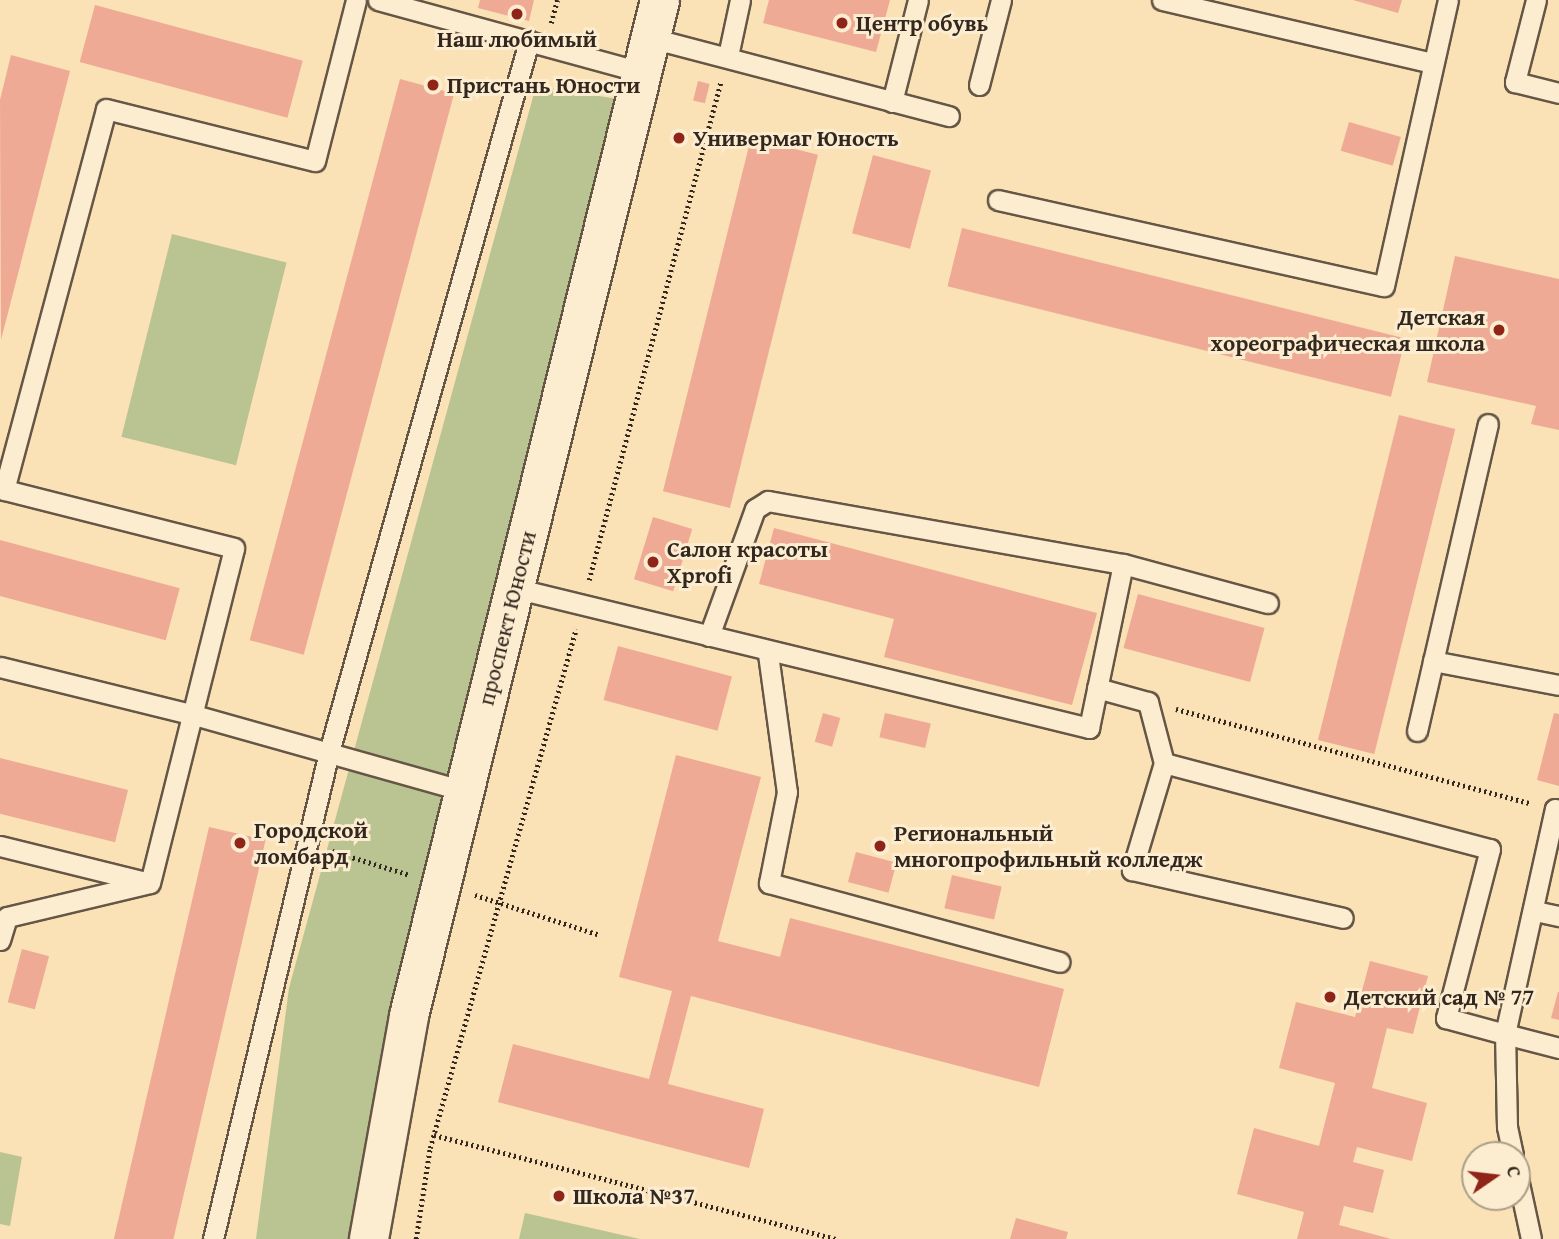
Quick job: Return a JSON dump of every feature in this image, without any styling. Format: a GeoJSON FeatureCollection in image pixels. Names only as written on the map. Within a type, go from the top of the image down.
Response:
{"type":"FeatureCollection","features":[{"type":"Feature","properties":{"kind":"main road","name":"проспект Юности"},"geometry":{"type":"LineString","coordinates":[[369,1239],[409,1016],[660,0]]}},
{"type":"Feature","properties":{"kind":"lane"},"geometry":{"type":"LineString","coordinates":[[150,883],[234,548],[2,489],[106,109],[315,161],[356,0]]}},
{"type":"Feature","properties":{"kind":"lane"},"geometry":{"type":"LineString","coordinates":[[378,0],[529,41],[646,55],[728,56],[949,116]]}},
{"type":"Feature","properties":{"kind":"lane"},"geometry":{"type":"LineString","coordinates":[[728,56],[740,0]]}},
{"type":"Feature","properties":{"kind":"lane"},"geometry":{"type":"LineString","coordinates":[[892,102],[918,0]]}},
{"type":"Feature","properties":{"kind":"lane"},"geometry":{"type":"LineString","coordinates":[[979,85],[1001,0]]}},
{"type":"Feature","properties":{"kind":"lane"},"geometry":{"type":"LineString","coordinates":[[1162,0],[1433,63]]}},
{"type":"Feature","properties":{"kind":"lane"},"geometry":{"type":"LineString","coordinates":[[998,200],[1384,286],[1448,0]]}},
{"type":"Feature","properties":{"kind":"lane"},"geometry":{"type":"LineString","coordinates":[[1536,0],[1515,82],[1559,93]]}},
{"type":"Feature","properties":{"kind":"lane"},"geometry":{"type":"LineString","coordinates":[[213,1239],[329,752],[529,41]]}},
{"type":"Feature","properties":{"kind":"lane"},"geometry":{"type":"LineString","coordinates":[[1417,731],[1488,424]]}},
{"type":"Feature","properties":{"kind":"lane"},"geometry":{"type":"LineString","coordinates":[[709,636],[755,509],[768,501],[1123,564],[1268,603]]}},
{"type":"Feature","properties":{"kind":"lane"},"geometry":{"type":"LineString","coordinates":[[514,588],[768,653],[1088,728],[1123,564]]}},
{"type":"Feature","properties":{"kind":"lane"},"geometry":{"type":"LineString","coordinates":[[768,653],[787,792],[769,883],[1059,962]]}},
{"type":"Feature","properties":{"kind":"lane"},"geometry":{"type":"LineString","coordinates":[[1433,661],[1559,685]]}},
{"type":"Feature","properties":{"kind":"lane"},"geometry":{"type":"LineString","coordinates":[[0,667],[194,715],[464,791]]}},
{"type":"Feature","properties":{"kind":"lane"},"geometry":{"type":"LineString","coordinates":[[1097,688],[1148,702],[1164,762],[1132,870],[1343,918]]}},
{"type":"Feature","properties":{"kind":"lane"},"geometry":{"type":"LineString","coordinates":[[1164,762],[1490,849],[1446,1018],[1559,1048]]}},
{"type":"Feature","properties":{"kind":"lane"},"geometry":{"type":"LineString","coordinates":[[1510,1141],[1507,1127],[1505,1034],[1557,810]]}},
{"type":"Feature","properties":{"kind":"lane"},"geometry":{"type":"LineString","coordinates":[[0,846],[150,883]]}},
{"type":"Feature","properties":{"kind":"lane"},"geometry":{"type":"LineString","coordinates":[[0,940],[7,917],[150,883]]}},
{"type":"Feature","properties":{"kind":"lane"},"geometry":{"type":"LineString","coordinates":[[1535,911],[1559,916]]}},
{"type":"Feature","properties":{"kind":"lane"},"geometry":{"type":"LineString","coordinates":[[1525,1211],[1531,1239]]}},
{"type":"Feature","properties":{"kind":"path"},"geometry":{"type":"LineString","coordinates":[[416,1239],[434,1135],[582,606],[728,56]]}},
{"type":"Feature","properties":{"kind":"path"},"geometry":{"type":"LineString","coordinates":[[1148,702],[1557,810]]}},
{"type":"Feature","properties":{"kind":"path"},"geometry":{"type":"LineString","coordinates":[[434,1135],[837,1239]]}},
{"type":"Feature","properties":{"kind":"green space"},"geometry":{"type":"Polygon","coordinates":[[[536,86],[618,99],[394,1008],[348,1239],[256,1239],[289,988],[536,86]]]}},
{"type":"Feature","properties":{"kind":"green space"},"geometry":{"type":"Polygon","coordinates":[[[172,234],[286,263],[236,465],[121,437],[172,234]]]}},
{"type":"Feature","properties":{"kind":"green space"},"geometry":{"type":"Polygon","coordinates":[[[0,1152],[22,1157],[10,1226],[0,1224],[0,1152]]]}},
{"type":"Feature","properties":{"kind":"green space"},"geometry":{"type":"Polygon","coordinates":[[[525,1213],[640,1239],[519,1239],[525,1213]]]}},
{"type":"Feature","properties":{"kind":"building","name":"Наш любимый"},"geometry":{"type":"Polygon","coordinates":[[[480,0],[534,0],[529,21],[478,8],[480,0]]]}},
{"type":"Feature","properties":{"kind":"building"},"geometry":{"type":"Polygon","coordinates":[[[769,0],[890,0],[876,52],[763,23],[769,0]]]}},
{"type":"Feature","properties":{"kind":"building"},"geometry":{"type":"Polygon","coordinates":[[[1353,0],[1402,0],[1398,13],[1353,0]]]}},
{"type":"Feature","properties":{"kind":"building"},"geometry":{"type":"Polygon","coordinates":[[[95,5],[303,61],[287,118],[80,62],[95,5]]]}},
{"type":"Feature","properties":{"kind":"building"},"geometry":{"type":"Polygon","coordinates":[[[11,55],[70,71],[1,340],[0,100],[11,55]]]}},
{"type":"Feature","properties":{"kind":"building"},"geometry":{"type":"Polygon","coordinates":[[[400,79],[454,93],[304,655],[250,640],[400,79]]]}},
{"type":"Feature","properties":{"kind":"building"},"geometry":{"type":"Polygon","coordinates":[[[698,81],[710,84],[705,103],[693,100],[698,81]]]}},
{"type":"Feature","properties":{"kind":"building"},"geometry":{"type":"Polygon","coordinates":[[[1349,122],[1401,137],[1393,166],[1341,151],[1349,122]]]}},
{"type":"Feature","properties":{"kind":"building"},"geometry":{"type":"Polygon","coordinates":[[[751,138],[818,155],[730,508],[663,491],[751,138]]]}},
{"type":"Feature","properties":{"kind":"building"},"geometry":{"type":"Polygon","coordinates":[[[873,155],[931,171],[910,249],[852,233],[873,155]]]}},
{"type":"Feature","properties":{"kind":"building"},"geometry":{"type":"Polygon","coordinates":[[[962,228],[1405,339],[1391,397],[947,286],[962,228]]]}},
{"type":"Feature","properties":{"kind":"building","name":"Детская хореографическая школа"},"geometry":{"type":"Polygon","coordinates":[[[1455,256],[1559,279],[1559,430],[1531,424],[1536,406],[1427,382],[1455,256]]]}},
{"type":"Feature","properties":{"kind":"building"},"geometry":{"type":"Polygon","coordinates":[[[1399,415],[1455,429],[1374,754],[1318,740],[1399,415]]]}},
{"type":"Feature","properties":{"kind":"building"},"geometry":{"type":"Polygon","coordinates":[[[653,517],[692,529],[673,591],[634,579],[653,517]]]}},
{"type":"Feature","properties":{"kind":"building"},"geometry":{"type":"Polygon","coordinates":[[[774,528],[1097,613],[1072,705],[884,657],[894,619],[759,584],[774,528]]]}},
{"type":"Feature","properties":{"kind":"building"},"geometry":{"type":"Polygon","coordinates":[[[0,540],[180,588],[166,640],[0,596],[0,540]]]}},
{"type":"Feature","properties":{"kind":"building"},"geometry":{"type":"Polygon","coordinates":[[[1138,594],[1265,628],[1250,682],[1124,648],[1138,594]]]}},
{"type":"Feature","properties":{"kind":"building"},"geometry":{"type":"Polygon","coordinates":[[[618,646],[732,677],[717,731],[604,700],[618,646]]]}},
{"type":"Feature","properties":{"kind":"building"},"geometry":{"type":"Polygon","coordinates":[[[823,713],[840,718],[832,747],[815,742],[823,713]]]}},
{"type":"Feature","properties":{"kind":"building"},"geometry":{"type":"Polygon","coordinates":[[[885,713],[931,724],[925,748],[879,737],[885,713]]]}},
{"type":"Feature","properties":{"kind":"building"},"geometry":{"type":"Polygon","coordinates":[[[1554,713],[1559,714],[1559,786],[1537,780],[1554,713]]]}},
{"type":"Feature","properties":{"kind":"building"},"geometry":{"type":"Polygon","coordinates":[[[676,755],[761,777],[718,941],[780,957],[790,918],[1064,989],[1039,1087],[691,996],[668,1084],[764,1109],[749,1168],[498,1102],[513,1044],[649,1079],[672,991],[619,977],[676,755]]]}},
{"type":"Feature","properties":{"kind":"building"},"geometry":{"type":"Polygon","coordinates":[[[0,758],[128,790],[115,842],[0,814],[0,758]]]}},
{"type":"Feature","properties":{"kind":"building"},"geometry":{"type":"Polygon","coordinates":[[[209,827],[266,840],[173,1239],[114,1239],[209,827]]]}},
{"type":"Feature","properties":{"kind":"building"},"geometry":{"type":"Polygon","coordinates":[[[856,852],[897,863],[889,893],[848,882],[856,852]]]}},
{"type":"Feature","properties":{"kind":"building"},"geometry":{"type":"Polygon","coordinates":[[[952,875],[1002,886],[994,920],[944,908],[952,875]]]}},
{"type":"Feature","properties":{"kind":"building"},"geometry":{"type":"Polygon","coordinates":[[[22,949],[49,956],[35,1009],[8,1002],[22,949]]]}},
{"type":"Feature","properties":{"kind":"building"},"geometry":{"type":"Polygon","coordinates":[[[1370,961],[1428,976],[1413,1034],[1387,1028],[1372,1088],[1427,1103],[1412,1161],[1357,1147],[1353,1162],[1384,1170],[1373,1213],[1344,1206],[1339,1225],[1391,1239],[1297,1239],[1304,1212],[1237,1194],[1254,1128],[1319,1146],[1335,1083],[1279,1068],[1296,1002],[1355,1017],[1370,961]]]}},
{"type":"Feature","properties":{"kind":"building"},"geometry":{"type":"Polygon","coordinates":[[[1559,992],[1559,1020],[1551,1018],[1559,992]]]}},
{"type":"Feature","properties":{"kind":"building"},"geometry":{"type":"Polygon","coordinates":[[[1016,1218],[1068,1232],[1066,1239],[1010,1239],[1016,1218]]]}},
{"type":"Feature","properties":{"kind":"place","name":"Наш любимый"},"geometry":{"type":"Point","coordinates":[517,14]}},
{"type":"Feature","properties":{"kind":"place","name":"Центр обувь"},"geometry":{"type":"Point","coordinates":[842,23]}},
{"type":"Feature","properties":{"kind":"place","name":"Пристань Юности"},"geometry":{"type":"Point","coordinates":[433,85]}},
{"type":"Feature","properties":{"kind":"place","name":"Универмаг Юность"},"geometry":{"type":"Point","coordinates":[679,138]}},
{"type":"Feature","properties":{"kind":"place","name":"Детская хореографическая школа"},"geometry":{"type":"Point","coordinates":[1499,330]}},
{"type":"Feature","properties":{"kind":"place","name":"Салон красоты Xprofi"},"geometry":{"type":"Point","coordinates":[653,562]}},
{"type":"Feature","properties":{"kind":"place","name":"Городской ломбард"},"geometry":{"type":"Point","coordinates":[240,843]}},
{"type":"Feature","properties":{"kind":"place","name":"Региональный многопрофильный колледж"},"geometry":{"type":"Point","coordinates":[880,846]}},
{"type":"Feature","properties":{"kind":"place","name":"Детский сад № 77"},"geometry":{"type":"Point","coordinates":[1330,997]}},
{"type":"Feature","properties":{"kind":"place","name":"Школа №37"},"geometry":{"type":"Point","coordinates":[559,1196]}}]}
